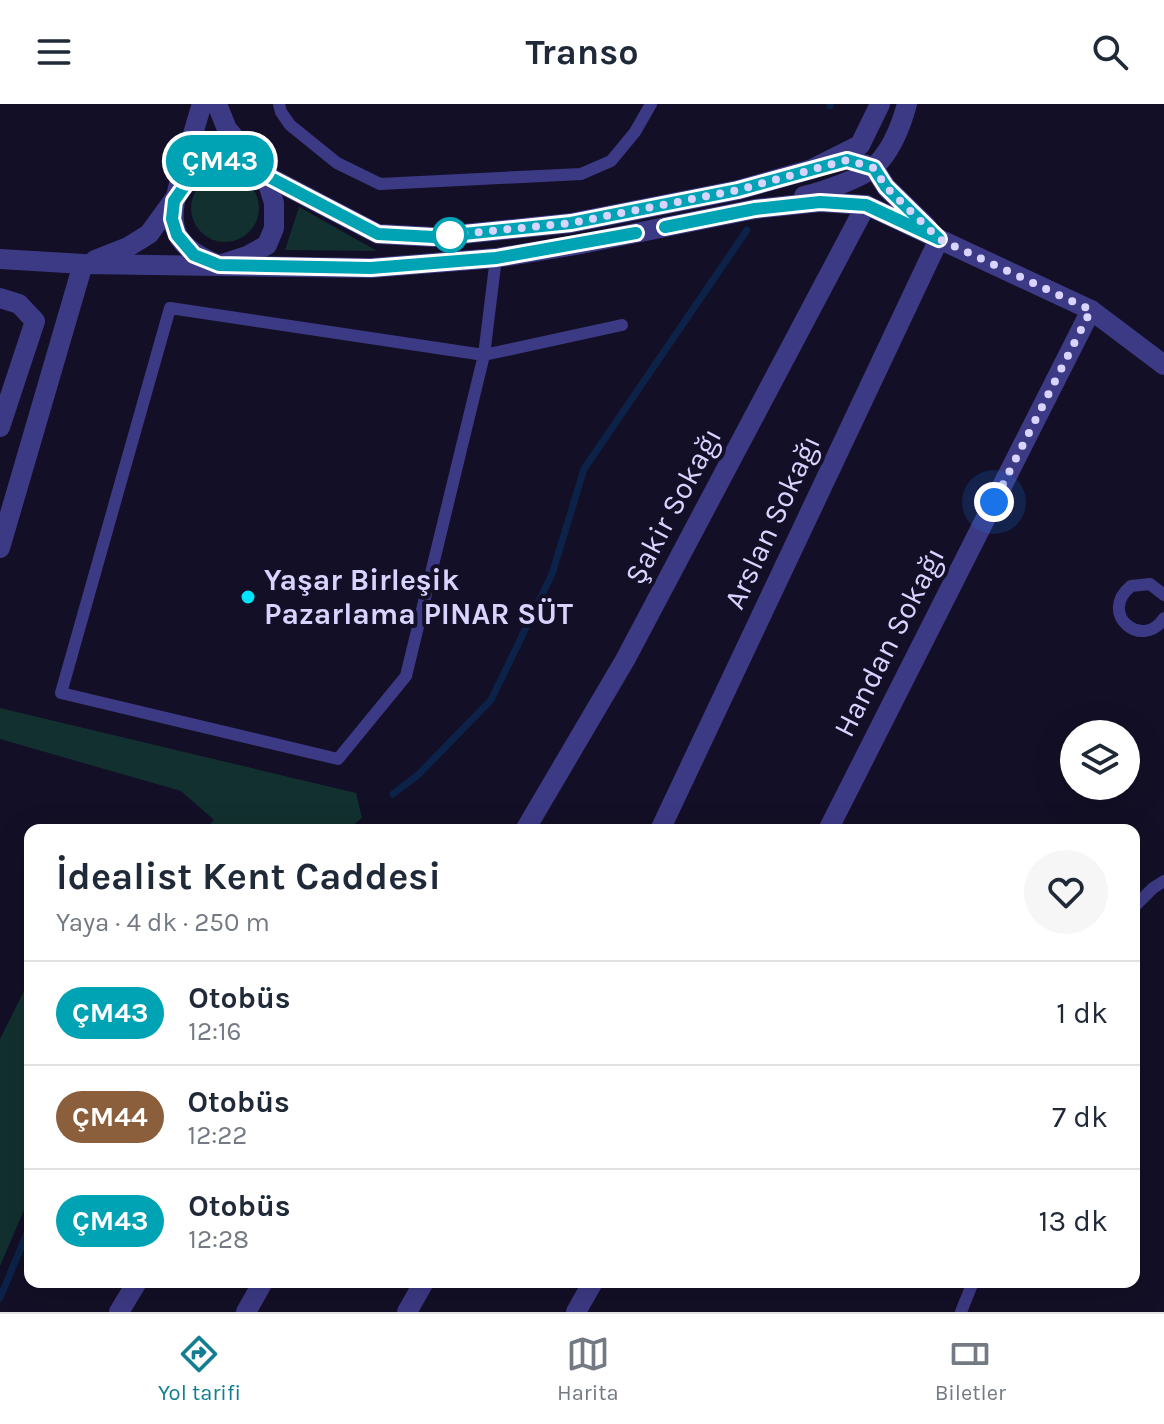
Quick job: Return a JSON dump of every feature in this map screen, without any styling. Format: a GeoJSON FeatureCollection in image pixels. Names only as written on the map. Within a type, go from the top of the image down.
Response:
{"type":"FeatureCollection","features":[{"type":"Feature","properties":{"kind":"street"},"geometry":{"type":"LineString","coordinates":[[202,104],[174,201],[172,219],[177,235],[194,255],[219,265],[247,256],[267,245],[274,228],[274,203],[265,174],[227,129],[217,104]]}},
{"type":"Feature","properties":{"kind":"street"},"geometry":{"type":"LineString","coordinates":[[812,169],[860,145],[880,104]]}},
{"type":"Feature","properties":{"kind":"street"},"geometry":{"type":"LineString","coordinates":[[0,259],[83,264],[371,268],[496,258],[576,245],[755,209],[826,191],[874,168],[899,131],[907,104]]}},
{"type":"Feature","properties":{"kind":"street"},"geometry":{"type":"LineString","coordinates":[[83,264],[128,247],[149,234],[197,168],[211,160],[238,161],[378,234],[434,237],[571,223],[738,190],[847,160],[874,168],[886,187],[939,239]]}},
{"type":"Feature","properties":{"kind":"street"},"geometry":{"type":"LineString","coordinates":[[755,209],[820,202],[866,205],[1091,310],[1164,365]]}},
{"type":"Feature","properties":{"kind":"street","name":"Şakir Sokağı"},"geometry":{"type":"LineString","coordinates":[[529,824],[625,660],[866,205]]}},
{"type":"Feature","properties":{"kind":"street","name":"Arslan Sokağı"},"geometry":{"type":"LineString","coordinates":[[663,824],[939,239]]}},
{"type":"Feature","properties":{"kind":"street"},"geometry":{"type":"LineString","coordinates":[[0,548],[4,522],[83,264]]}},
{"type":"Feature","properties":{"kind":"street"},"geometry":{"type":"LineString","coordinates":[[0,298],[19,304],[35,321],[0,427]]}},
{"type":"Feature","properties":{"kind":"street","name":"Handan Sokağı"},"geometry":{"type":"LineString","coordinates":[[831,824],[1091,310]]}},
{"type":"Feature","properties":{"kind":"street"},"geometry":{"type":"LineString","coordinates":[[119,1312],[133,1288]]}},
{"type":"Feature","properties":{"kind":"street"},"geometry":{"type":"LineString","coordinates":[[246,1312],[260,1288]]}},
{"type":"Feature","properties":{"kind":"street"},"geometry":{"type":"LineString","coordinates":[[407,1312],[421,1288]]}},
{"type":"Feature","properties":{"kind":"street"},"geometry":{"type":"LineString","coordinates":[[576,1312],[590,1288]]}},
{"type":"Feature","properties":{"kind":"lane"},"geometry":{"type":"LineString","coordinates":[[279,104],[290,125],[337,163],[380,184],[581,174],[611,161],[635,132],[651,104]]}},
{"type":"Feature","properties":{"kind":"lane"},"geometry":{"type":"LineString","coordinates":[[496,258],[484,355],[406,676],[338,759],[61,693],[170,308],[484,355],[622,325]]}},
{"type":"Feature","properties":{"kind":"lane"},"geometry":{"type":"LineString","coordinates":[[1164,595],[1150,584],[1131,586],[1119,601],[1118,610],[1127,626],[1136,631],[1155,629],[1164,618]]}},
{"type":"Feature","properties":{"kind":"lane"},"geometry":{"type":"LineString","coordinates":[[1140,901],[1164,881]]}},
{"type":"Feature","properties":{"kind":"lane"},"geometry":{"type":"LineString","coordinates":[[961,1312],[971,1288]]}},
{"type":"Feature","properties":{"kind":"green space"},"geometry":{"type":"Polygon","coordinates":[[[232,174],[253,189],[259,208],[257,221],[249,232],[232,242],[218,242],[201,232],[193,221],[191,201],[201,184],[212,176],[232,174]]]}},
{"type":"Feature","properties":{"kind":"green space"},"geometry":{"type":"Polygon","coordinates":[[[299,207],[377,251],[285,250],[299,207]]]}},
{"type":"Feature","properties":{"kind":"green space"},"geometry":{"type":"Polygon","coordinates":[[[0,708],[356,793],[362,818],[354,824],[210,824],[214,820],[181,791],[0,739],[0,708]]]}},
{"type":"Feature","properties":{"kind":"green space"},"geometry":{"type":"Polygon","coordinates":[[[24,991],[24,1210],[0,1266],[0,1039],[24,991]]]}},
{"type":"Feature","properties":{"kind":"waterway"},"geometry":{"type":"LineString","coordinates":[[393,794],[419,774],[491,700],[552,574],[584,469],[747,230]]}},
{"type":"Feature","properties":{"kind":"waterway"},"geometry":{"type":"LineString","coordinates":[[0,1298],[24,1240]]}},
{"type":"Feature","properties":{"kind":"bus line","name":"ÇM43"},"geometry":{"type":"LineString","coordinates":[[636,233],[496,258],[371,268],[219,265],[194,255],[177,235],[172,219],[174,201],[197,168],[211,160],[238,161],[378,234],[434,237],[571,223],[738,190],[847,160],[874,168],[886,187],[939,239],[866,205],[820,202],[755,209],[665,227]]}},
{"type":"Feature","properties":{"kind":"place","name":"Yaşar Birleşik Pazarlama PINAR SÜT"},"geometry":{"type":"Point","coordinates":[248,597]}},
{"type":"Feature","properties":{"kind":"route"},"geometry":{"type":"LineString","coordinates":[[450,235],[571,223],[738,190],[847,160],[874,168],[886,187],[939,239],[1091,310],[994,502]]}}]}
